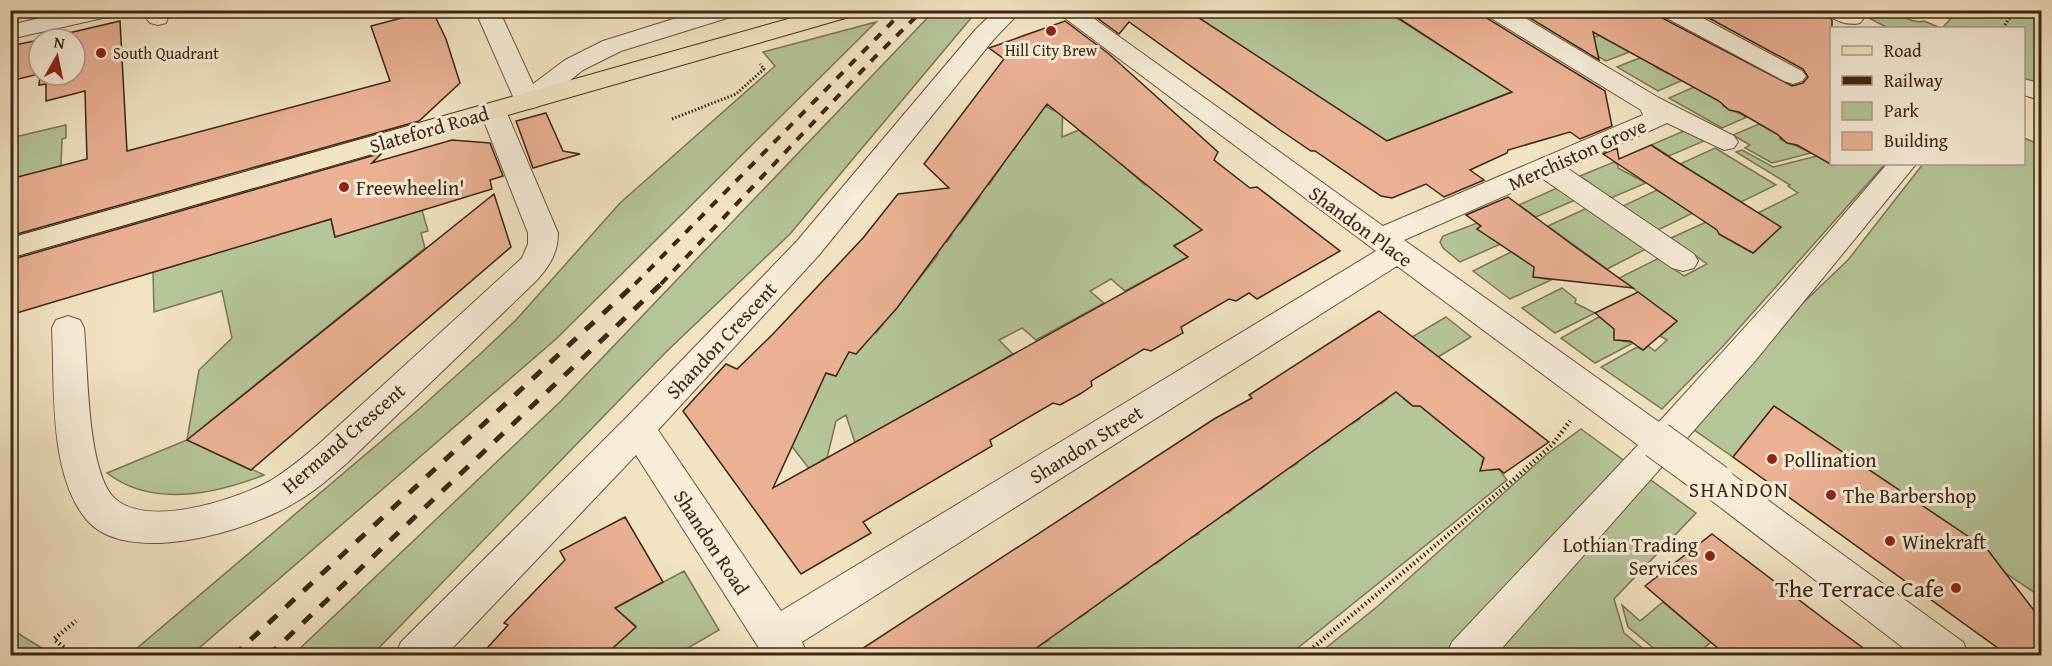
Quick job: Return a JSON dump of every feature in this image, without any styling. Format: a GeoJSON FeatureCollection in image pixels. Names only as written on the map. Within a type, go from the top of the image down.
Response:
{"type":"FeatureCollection","features":[{"type":"Feature","properties":{"kind":"main road","name":"Slateford Road"},"geometry":{"type":"LineString","coordinates":[[10,249],[848,10]]}},
{"type":"Feature","properties":{"kind":"street"},"geometry":{"type":"LineString","coordinates":[[10,32],[108,10]]}},
{"type":"Feature","properties":{"kind":"street"},"geometry":{"type":"LineString","coordinates":[[487,10],[528,101],[574,65],[636,37],[726,11]]}},
{"type":"Feature","properties":{"kind":"street","name":"Shandon Crescent"},"geometry":{"type":"LineString","coordinates":[[416,656],[638,429],[808,248],[874,172],[985,34],[1010,10]]}},
{"type":"Feature","properties":{"kind":"street","name":"Shandon Place"},"geometry":{"type":"LineString","coordinates":[[1066,10],[1716,483],[1948,656]]}},
{"type":"Feature","properties":{"kind":"street","name":"Merchiston Grove"},"geometry":{"type":"LineString","coordinates":[[1388,245],[1547,168],[1650,123],[1657,115],[1650,104],[1494,10]]}},
{"type":"Feature","properties":{"kind":"street"},"geometry":{"type":"LineString","coordinates":[[1669,10],[1792,76]]}},
{"type":"Feature","properties":{"kind":"street"},"geometry":{"type":"LineString","coordinates":[[2025,87],[2042,93]]}},
{"type":"Feature","properties":{"kind":"street"},"geometry":{"type":"LineString","coordinates":[[1650,104],[1724,142]]}},
{"type":"Feature","properties":{"kind":"street","name":"Hermand Crescent"},"geometry":{"type":"LineString","coordinates":[[68,328],[80,467],[93,500],[101,510],[124,522],[176,526],[214,520],[267,501],[310,471],[536,262],[543,244],[543,233],[493,111]]}},
{"type":"Feature","properties":{"kind":"street"},"geometry":{"type":"LineString","coordinates":[[1467,656],[1686,418],[1854,224],[1901,165]]}},
{"type":"Feature","properties":{"kind":"street"},"geometry":{"type":"LineString","coordinates":[[1547,168],[1683,261]]}},
{"type":"Feature","properties":{"kind":"street","name":"Shandon Street"},"geometry":{"type":"LineString","coordinates":[[781,646],[1388,245]]}},
{"type":"Feature","properties":{"kind":"street","name":"Shandon Road"},"geometry":{"type":"LineString","coordinates":[[638,429],[781,646]]}},
{"type":"Feature","properties":{"kind":"path"},"geometry":{"type":"LineString","coordinates":[[2004,27],[2015,10]]}},
{"type":"Feature","properties":{"kind":"path"},"geometry":{"type":"LineString","coordinates":[[672,119],[736,94],[764,69],[741,40]]}},
{"type":"Feature","properties":{"kind":"path"},"geometry":{"type":"LineString","coordinates":[[1303,656],[1510,483],[1552,445],[1573,418]]}},
{"type":"Feature","properties":{"kind":"path"},"geometry":{"type":"LineString","coordinates":[[74,656],[54,639],[76,621]]}},
{"type":"Feature","properties":{"kind":"green space"},"geometry":{"type":"Polygon","coordinates":[[[934,11],[977,11],[790,234],[666,352],[372,655],[293,655],[561,401],[934,11]]]}},
{"type":"Feature","properties":{"kind":"green space"},"geometry":{"type":"Polygon","coordinates":[[[1187,11],[1386,11],[1505,87],[1513,88],[1511,92],[1358,152],[1187,11]]]}},
{"type":"Feature","properties":{"kind":"green space"},"geometry":{"type":"Polygon","coordinates":[[[1885,11],[1891,11],[1914,21],[1924,21],[1939,27],[1886,27],[1869,18],[1885,11]]]}},
{"type":"Feature","properties":{"kind":"green space"},"geometry":{"type":"Polygon","coordinates":[[[1945,11],[2041,11],[2041,85],[2025,81],[2025,27],[1943,27],[1954,15],[1945,11]]]}},
{"type":"Feature","properties":{"kind":"green space"},"geometry":{"type":"Polygon","coordinates":[[[876,22],[556,339],[191,655],[129,655],[418,410],[516,320],[620,203],[775,66],[763,52],[876,22]]]}},
{"type":"Feature","properties":{"kind":"green space"},"geometry":{"type":"Polygon","coordinates":[[[1602,34],[1632,51],[1606,61],[1576,44],[1602,34]]]}},
{"type":"Feature","properties":{"kind":"green space"},"geometry":{"type":"Polygon","coordinates":[[[1642,57],[1659,69],[1683,80],[1658,91],[1617,67],[1642,57]]]}},
{"type":"Feature","properties":{"kind":"green space"},"geometry":{"type":"Polygon","coordinates":[[[1694,87],[1723,103],[1723,106],[1747,117],[1722,128],[1669,98],[1694,87]]]}},
{"type":"Feature","properties":{"kind":"green space"},"geometry":{"type":"Polygon","coordinates":[[[1056,96],[1063,96],[1062,137],[1079,130],[1084,135],[1100,128],[1143,165],[1129,171],[1145,185],[1159,179],[1193,223],[1205,218],[1213,224],[1197,251],[1183,241],[1174,245],[1188,257],[1125,291],[1111,279],[1090,291],[1104,303],[1036,340],[1022,328],[999,340],[1013,354],[855,443],[846,415],[836,421],[827,458],[822,460],[825,466],[821,484],[773,422],[796,396],[815,398],[819,388],[805,386],[818,371],[836,376],[841,366],[840,348],[856,354],[863,346],[847,340],[860,326],[876,333],[883,324],[900,279],[915,284],[938,255],[922,250],[932,238],[947,242],[952,235],[937,231],[946,220],[960,224],[980,197],[966,193],[975,182],[989,185],[1005,161],[1000,146],[1014,150],[1017,145],[1011,131],[1025,134],[1029,129],[1033,100],[1055,111],[1056,96]]]}},
{"type":"Feature","properties":{"kind":"green space"},"geometry":{"type":"Polygon","coordinates":[[[1759,124],[1780,135],[1780,139],[1811,153],[1772,163],[1745,148],[1750,145],[1733,135],[1759,124]]]}},
{"type":"Feature","properties":{"kind":"green space"},"geometry":{"type":"Polygon","coordinates":[[[66,125],[66,138],[62,139],[61,166],[11,179],[10,138],[66,125]]]}},
{"type":"Feature","properties":{"kind":"green space"},"geometry":{"type":"Polygon","coordinates":[[[1686,130],[1704,141],[1669,156],[1651,145],[1686,130]]]}},
{"type":"Feature","properties":{"kind":"green space"},"geometry":{"type":"Polygon","coordinates":[[[2025,138],[2041,145],[2042,541],[2038,553],[2041,556],[2041,597],[2004,572],[1986,549],[1774,406],[1733,457],[1690,427],[1803,303],[1848,260],[1922,165],[2025,165],[2025,138]]]}},
{"type":"Feature","properties":{"kind":"green space"},"geometry":{"type":"Polygon","coordinates":[[[1715,148],[1776,185],[1741,202],[1680,164],[1715,148]]]}},
{"type":"Feature","properties":{"kind":"green space"},"geometry":{"type":"Polygon","coordinates":[[[1742,150],[1773,167],[1817,156],[1830,165],[1884,165],[1724,345],[1662,409],[1601,367],[1637,347],[1643,350],[1648,346],[1655,351],[1667,340],[1660,336],[1677,321],[1619,278],[1659,258],[1684,276],[1707,264],[1671,238],[1706,222],[1719,231],[1719,234],[1753,253],[1765,242],[1758,213],[1798,193],[1788,186],[1790,185],[1736,152],[1742,150]]]}},
{"type":"Feature","properties":{"kind":"green space"},"geometry":{"type":"Polygon","coordinates":[[[1614,162],[1618,168],[1646,183],[1611,198],[1580,176],[1614,162]]]}},
{"type":"Feature","properties":{"kind":"green space"},"geometry":{"type":"Polygon","coordinates":[[[1557,188],[1575,200],[1536,217],[1519,205],[1557,188]]]}},
{"type":"Feature","properties":{"kind":"green space"},"geometry":{"type":"Polygon","coordinates":[[[1657,190],[1693,213],[1658,230],[1623,206],[1657,190]]]}},
{"type":"Feature","properties":{"kind":"green space"},"geometry":{"type":"Polygon","coordinates":[[[417,193],[428,231],[421,233],[425,248],[188,439],[264,475],[205,492],[164,494],[144,491],[125,484],[107,473],[187,440],[199,370],[232,338],[222,291],[154,312],[153,272],[331,219],[335,237],[417,193]]]}},
{"type":"Feature","properties":{"kind":"green space"},"geometry":{"type":"Polygon","coordinates":[[[1587,208],[1646,249],[1607,269],[1548,226],[1587,208]]]}},
{"type":"Feature","properties":{"kind":"green space"},"geometry":{"type":"Polygon","coordinates":[[[1477,223],[1481,227],[1478,229],[1503,243],[1460,262],[1443,248],[1440,242],[1443,236],[1477,223]]]}},
{"type":"Feature","properties":{"kind":"green space"},"geometry":{"type":"Polygon","coordinates":[[[1513,251],[1536,268],[1534,272],[1541,278],[1551,280],[1510,299],[1473,271],[1513,251]]]}},
{"type":"Feature","properties":{"kind":"green space"},"geometry":{"type":"Polygon","coordinates":[[[1562,288],[1576,299],[1575,303],[1595,313],[1555,333],[1522,308],[1562,288]]]}},
{"type":"Feature","properties":{"kind":"green space"},"geometry":{"type":"Polygon","coordinates":[[[1446,317],[1471,337],[1438,357],[1412,337],[1446,317]]]}},
{"type":"Feature","properties":{"kind":"green space"},"geometry":{"type":"Polygon","coordinates":[[[1599,317],[1616,330],[1614,334],[1623,341],[1633,343],[1595,363],[1561,338],[1599,317]]]}},
{"type":"Feature","properties":{"kind":"green space"},"geometry":{"type":"Polygon","coordinates":[[[1396,385],[1406,393],[1404,399],[1413,406],[1420,406],[1484,458],[1482,463],[1491,470],[1499,469],[1507,480],[1289,655],[1010,656],[1028,641],[1039,646],[1049,640],[1048,628],[1068,614],[1078,619],[1088,612],[1084,602],[1111,584],[1120,589],[1129,583],[1126,574],[1146,559],[1156,564],[1166,556],[1163,548],[1182,535],[1191,538],[1199,534],[1196,524],[1219,509],[1228,513],[1235,507],[1232,500],[1251,487],[1260,490],[1267,484],[1264,477],[1283,464],[1292,467],[1298,463],[1296,455],[1313,443],[1322,445],[1330,440],[1327,434],[1344,421],[1352,424],[1360,419],[1357,413],[1372,402],[1381,404],[1387,399],[1386,393],[1396,385]]]}},
{"type":"Feature","properties":{"kind":"green space"},"geometry":{"type":"Polygon","coordinates":[[[1581,429],[1696,513],[1614,599],[1624,633],[1651,655],[1316,656],[1378,606],[1547,454],[1581,429]]]}},
{"type":"Feature","properties":{"kind":"green space"},"geometry":{"type":"Polygon","coordinates":[[[684,571],[719,630],[676,655],[585,655],[622,639],[636,626],[615,608],[684,571]]]}},
{"type":"Feature","properties":{"kind":"green space"},"geometry":{"type":"Polygon","coordinates":[[[1663,602],[1711,642],[1696,655],[1662,655],[1628,627],[1622,605],[1640,621],[1663,602]]]}},
{"type":"Feature","properties":{"kind":"green space"},"geometry":{"type":"Polygon","coordinates":[[[11,629],[53,655],[11,655],[11,629]]]}},
{"type":"Feature","properties":{"kind":"building"},"geometry":{"type":"Polygon","coordinates":[[[432,10],[446,39],[460,83],[419,121],[10,236],[10,179],[87,159],[85,91],[46,101],[46,87],[87,87],[87,29],[120,21],[127,151],[390,81],[371,26],[432,10]]]}},
{"type":"Feature","properties":{"kind":"building"},"geometry":{"type":"Polygon","coordinates":[[[1094,10],[1187,10],[1387,141],[1512,92],[1386,10],[1480,10],[1485,17],[1605,91],[1612,126],[1580,139],[1570,132],[1508,150],[1507,153],[1470,170],[1484,180],[1444,197],[1426,184],[1392,198],[1381,196],[1280,130],[1129,22],[1119,34],[1089,12],[1094,10]]]}},
{"type":"Feature","properties":{"kind":"building"},"geometry":{"type":"Polygon","coordinates":[[[1517,10],[1655,10],[1660,17],[1792,86],[1803,83],[1808,77],[1803,69],[1694,10],[1822,10],[1832,20],[1832,27],[1830,27],[1830,164],[1797,145],[1787,143],[1777,134],[1739,112],[1729,110],[1719,101],[1593,32],[1599,60],[1517,10]]]}},
{"type":"Feature","properties":{"kind":"building"},"geometry":{"type":"Polygon","coordinates":[[[1065,21],[1109,54],[1218,152],[1214,160],[1250,188],[1257,187],[1340,251],[1257,299],[1249,293],[1236,301],[1229,299],[1181,327],[1183,333],[1151,351],[1144,349],[1091,381],[1092,386],[1080,394],[1060,405],[1053,403],[990,440],[992,446],[863,522],[871,533],[801,574],[683,411],[726,364],[737,369],[773,334],[863,238],[898,194],[949,188],[924,164],[1004,59],[989,48],[1065,21]],[[1047,104],[897,308],[856,354],[849,352],[836,376],[826,373],[773,488],[1188,257],[1174,246],[1202,230],[1047,104]]]}},
{"type":"Feature","properties":{"kind":"building"},"geometry":{"type":"Polygon","coordinates":[[[27,42],[27,77],[10,81],[10,46],[27,42]]]}},
{"type":"Feature","properties":{"kind":"building"},"geometry":{"type":"Polygon","coordinates":[[[546,113],[563,151],[580,154],[533,168],[516,121],[546,113]]]}},
{"type":"Feature","properties":{"kind":"building"},"geometry":{"type":"Polygon","coordinates":[[[452,140],[490,143],[503,176],[490,180],[492,189],[335,237],[331,219],[10,315],[10,260],[382,153],[372,163],[452,140]]]}},
{"type":"Feature","properties":{"kind":"building"},"geometry":{"type":"Polygon","coordinates":[[[1651,145],[1781,227],[1753,253],[1719,234],[1717,230],[1603,154],[1617,148],[1619,159],[1651,145]]]}},
{"type":"Feature","properties":{"kind":"building"},"geometry":{"type":"Polygon","coordinates":[[[494,194],[511,247],[251,470],[187,440],[494,194]]]}},
{"type":"Feature","properties":{"kind":"building"},"geometry":{"type":"Polygon","coordinates":[[[1508,197],[1633,288],[1533,277],[1534,267],[1477,229],[1481,226],[1466,215],[1508,197]]]}},
{"type":"Feature","properties":{"kind":"building"},"geometry":{"type":"Polygon","coordinates":[[[1638,292],[1677,321],[1643,350],[1630,341],[1614,340],[1614,329],[1595,313],[1638,292]]]}},
{"type":"Feature","properties":{"kind":"building"},"geometry":{"type":"Polygon","coordinates":[[[1379,311],[1549,442],[1504,473],[1499,469],[1480,471],[1484,458],[1420,406],[1413,406],[1396,392],[1025,656],[851,656],[1214,419],[1252,398],[1249,395],[1379,311]]]}},
{"type":"Feature","properties":{"kind":"building"},"geometry":{"type":"Polygon","coordinates":[[[1774,406],[1987,549],[2042,621],[2042,656],[2009,656],[1733,457],[1774,406]]]}},
{"type":"Feature","properties":{"kind":"building"},"geometry":{"type":"Polygon","coordinates":[[[625,517],[663,582],[615,608],[636,627],[604,656],[480,656],[508,625],[504,623],[565,560],[560,551],[625,517]]]}},
{"type":"Feature","properties":{"kind":"building"},"geometry":{"type":"Polygon","coordinates":[[[1712,534],[1874,656],[1727,656],[1645,586],[1712,534]]]}},
{"type":"Feature","properties":{"kind":"railway"},"geometry":{"type":"LineString","coordinates":[[636,283],[904,10]]}},
{"type":"Feature","properties":{"kind":"railway"},"geometry":{"type":"LineString","coordinates":[[661,284],[875,57],[923,10]]}},
{"type":"Feature","properties":{"kind":"railway"},"geometry":{"type":"LineString","coordinates":[[233,656],[636,283]]}},
{"type":"Feature","properties":{"kind":"railway"},"geometry":{"type":"LineString","coordinates":[[268,656],[661,284]]}},
{"type":"Feature","properties":{"kind":"place","name":"Hill City Brew"},"geometry":{"type":"Point","coordinates":[1051,31]}},
{"type":"Feature","properties":{"kind":"place","name":"South Quadrant"},"geometry":{"type":"Point","coordinates":[101,53]}},
{"type":"Feature","properties":{"kind":"place","name":"Freewheelin'"},"geometry":{"type":"Point","coordinates":[344,187]}},
{"type":"Feature","properties":{"kind":"place","name":"Pollination"},"geometry":{"type":"Point","coordinates":[1772,459]}},
{"type":"Feature","properties":{"kind":"place","name":"The Barbershop"},"geometry":{"type":"Point","coordinates":[1831,495]}},
{"type":"Feature","properties":{"kind":"place","name":"Winekraft"},"geometry":{"type":"Point","coordinates":[1890,541]}},
{"type":"Feature","properties":{"kind":"place","name":"Lothian Trading Services"},"geometry":{"type":"Point","coordinates":[1710,556]}},
{"type":"Feature","properties":{"kind":"place","name":"The Terrace Cafe"},"geometry":{"type":"Point","coordinates":[1956,588]}},
{"type":"Feature","properties":{"kind":"district","name":"SHANDON"},"geometry":{"type":"Point","coordinates":[1739,489]}}]}
